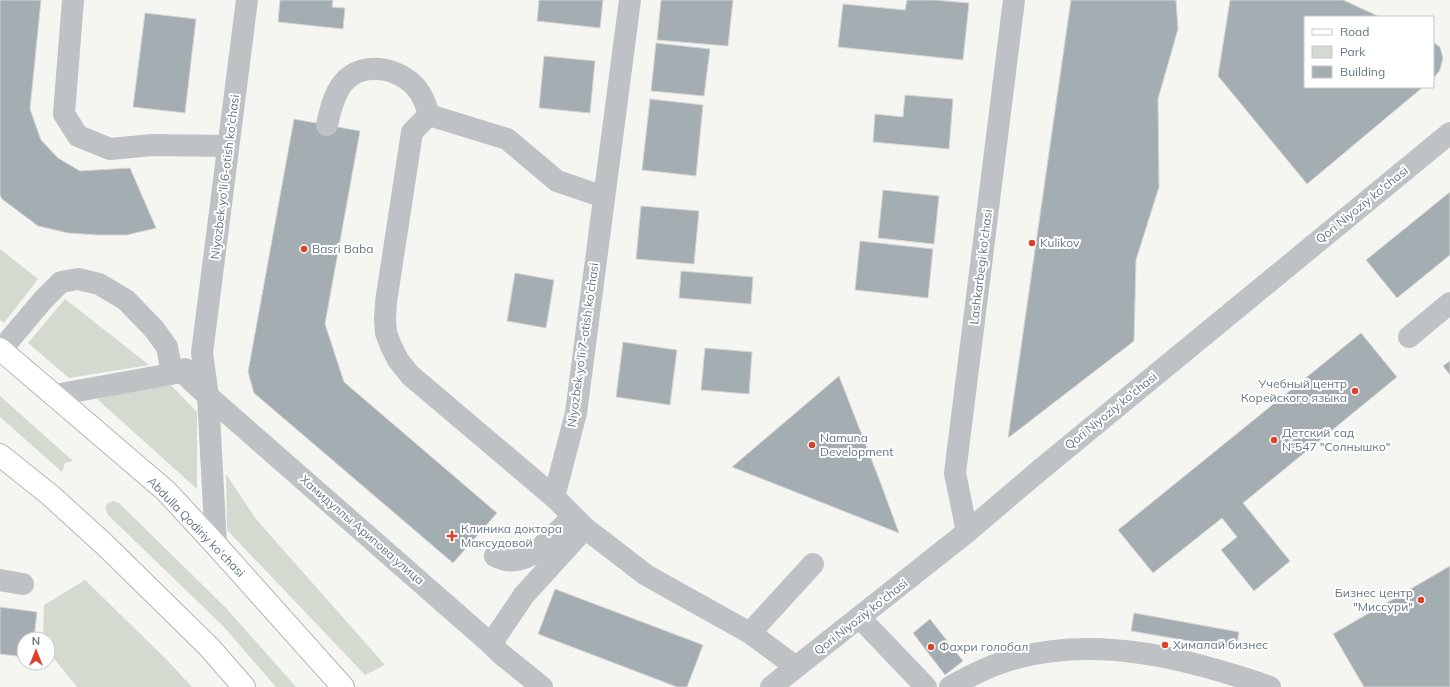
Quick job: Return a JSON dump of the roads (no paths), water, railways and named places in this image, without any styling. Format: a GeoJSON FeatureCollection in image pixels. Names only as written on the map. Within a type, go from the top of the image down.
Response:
{"type":"FeatureCollection","features":[{"type":"Feature","properties":{"kind":"main road","name":"Abdulla Qodiriy ko'chasi"},"geometry":{"type":"LineString","coordinates":[[0,349],[166,491],[343,687]]}},
{"type":"Feature","properties":{"kind":"main road"},"geometry":{"type":"LineString","coordinates":[[0,455],[50,495],[104,544],[209,647],[244,687]]}},
{"type":"Feature","properties":{"kind":"street"},"geometry":{"type":"LineString","coordinates":[[74,0],[64,114],[78,136],[110,149],[152,145],[228,146]]}},
{"type":"Feature","properties":{"kind":"street","name":"Niyozbek yo'li 6-otish ko'chasi"},"geometry":{"type":"LineString","coordinates":[[216,545],[208,396],[202,354],[246,0]]}},
{"type":"Feature","properties":{"kind":"street","name":"Niyozbek yo'li 7-otish ko'chasi"},"geometry":{"type":"LineString","coordinates":[[554,497],[576,413],[630,0]]}},
{"type":"Feature","properties":{"kind":"street","name":"Lashkarbegi ko'chasi"},"geometry":{"type":"LineString","coordinates":[[967,532],[955,473],[1014,0]]}},
{"type":"Feature","properties":{"kind":"street"},"geometry":{"type":"LineString","coordinates":[[327,125],[333,103],[343,84],[348,78],[357,73],[375,69],[392,71],[401,74],[409,80],[421,93],[429,115]]}},
{"type":"Feature","properties":{"kind":"street"},"geometry":{"type":"LineString","coordinates":[[429,115],[507,139],[557,181],[604,197]]}},
{"type":"Feature","properties":{"kind":"street"},"geometry":{"type":"LineString","coordinates":[[429,115],[412,132],[386,302],[386,334],[398,360],[410,375],[554,497],[579,523],[646,575],[750,632],[796,667]]}},
{"type":"Feature","properties":{"kind":"street","name":"Qori Niyoziy ko'chasi"},"geometry":{"type":"LineString","coordinates":[[771,687],[967,532],[1040,470],[1450,133]]}},
{"type":"Feature","properties":{"kind":"street"},"geometry":{"type":"LineString","coordinates":[[0,349],[61,282],[78,279],[99,284],[126,300],[154,329],[167,347],[177,372]]}},
{"type":"Feature","properties":{"kind":"street"},"geometry":{"type":"LineString","coordinates":[[1409,337],[1450,303]]}},
{"type":"Feature","properties":{"kind":"street"},"geometry":{"type":"LineString","coordinates":[[55,395],[177,372],[202,354]]}},
{"type":"Feature","properties":{"kind":"street","name":"Хамидуллы Арипова улица"},"geometry":{"type":"LineString","coordinates":[[177,372],[208,396],[492,644],[501,654],[542,687]]}},
{"type":"Feature","properties":{"kind":"street"},"geometry":{"type":"LineString","coordinates":[[492,644],[524,595],[579,523]]}},
{"type":"Feature","properties":{"kind":"street"},"geometry":{"type":"LineString","coordinates":[[495,556],[511,561],[529,556],[579,523]]}},
{"type":"Feature","properties":{"kind":"street"},"geometry":{"type":"LineString","coordinates":[[750,632],[813,564]]}},
{"type":"Feature","properties":{"kind":"street"},"geometry":{"type":"LineString","coordinates":[[0,580],[22,584]]}},
{"type":"Feature","properties":{"kind":"street"},"geometry":{"type":"LineString","coordinates":[[860,618],[926,687]]}},
{"type":"Feature","properties":{"kind":"street"},"geometry":{"type":"LineString","coordinates":[[950,687],[975,673],[1016,658],[1066,649],[1104,649],[1169,657],[1234,674],[1270,687]]}},
{"type":"Feature","properties":{"kind":"place","name":"Kulikov"},"geometry":{"type":"Point","coordinates":[1032,243]}},
{"type":"Feature","properties":{"kind":"place","name":"Basri Baba"},"geometry":{"type":"Point","coordinates":[304,249]}},
{"type":"Feature","properties":{"kind":"place","name":"Учебный центр Корейского языка"},"geometry":{"type":"Point","coordinates":[1355,391]}},
{"type":"Feature","properties":{"kind":"place","name":"Детский сад №547 \"Солнышко\""},"geometry":{"type":"Point","coordinates":[1274,440]}},
{"type":"Feature","properties":{"kind":"place","name":"Namuna Development"},"geometry":{"type":"Point","coordinates":[812,445]}},
{"type":"Feature","properties":{"kind":"place","name":"Клиника доктора Максудовой"},"geometry":{"type":"Point","coordinates":[452,536]}},
{"type":"Feature","properties":{"kind":"place","name":"Бизнес центр \"Миссури\""},"geometry":{"type":"Point","coordinates":[1421,600]}},
{"type":"Feature","properties":{"kind":"place","name":"Хималай бизнес"},"geometry":{"type":"Point","coordinates":[1165,645]}},
{"type":"Feature","properties":{"kind":"place","name":"Фахри голобал"},"geometry":{"type":"Point","coordinates":[931,647]}}]}
